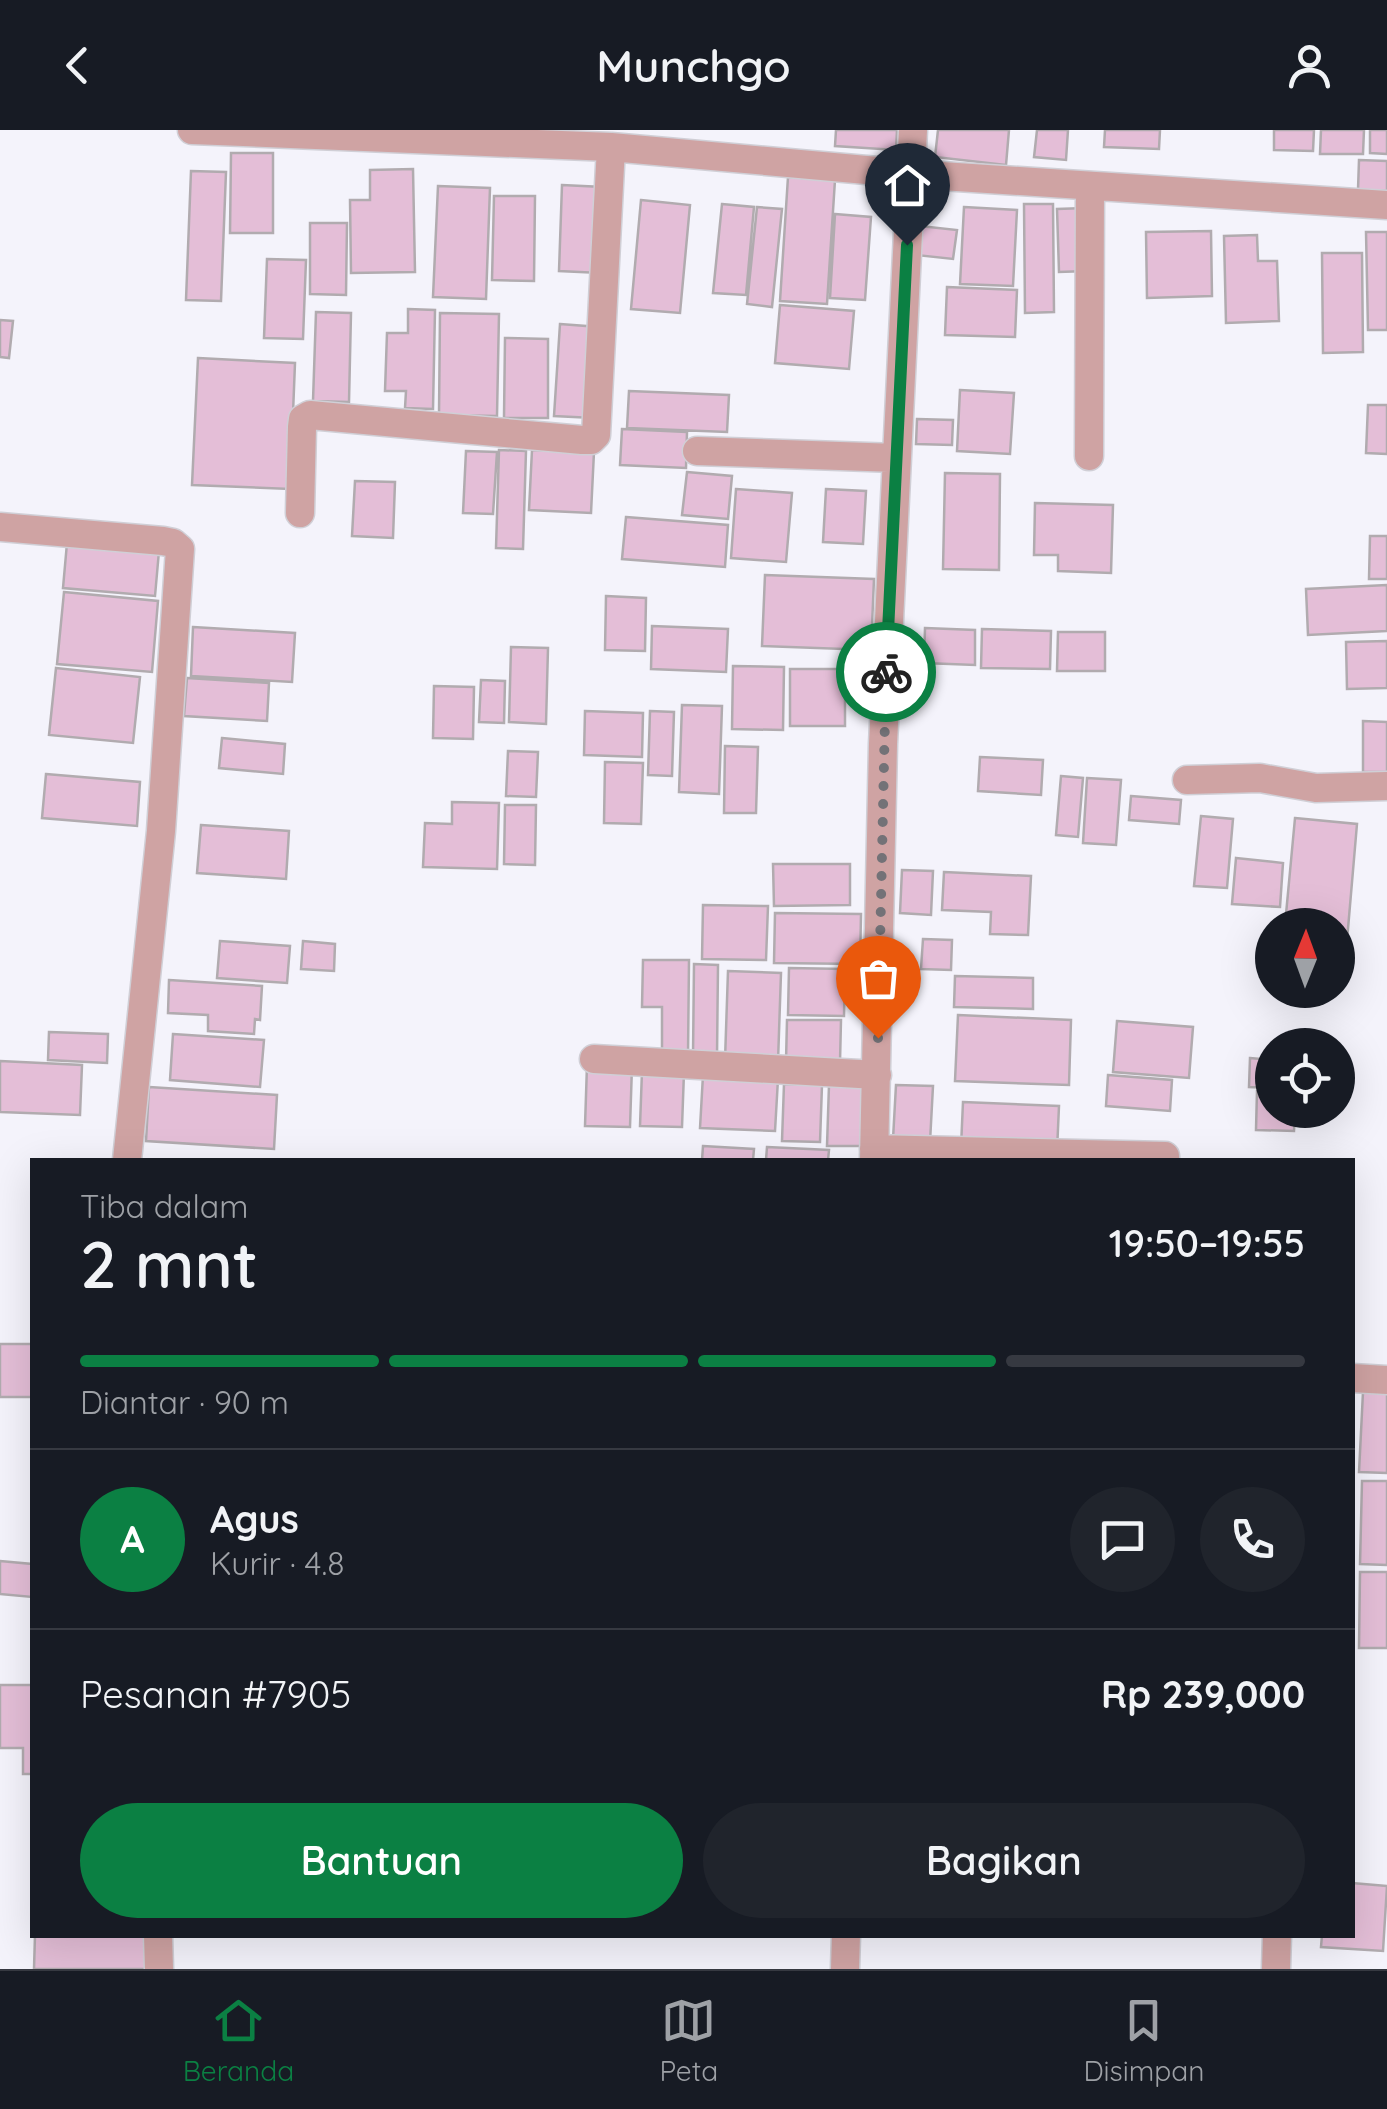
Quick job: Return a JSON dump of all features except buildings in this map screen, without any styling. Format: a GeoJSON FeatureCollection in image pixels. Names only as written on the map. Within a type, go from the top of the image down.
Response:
{"type":"FeatureCollection","features":[{"type":"Feature","properties":{"kind":"street"},"geometry":{"type":"LineString","coordinates":[[192,130],[610,147],[910,174],[1387,206]]}},
{"type":"Feature","properties":{"kind":"street"},"geometry":{"type":"LineString","coordinates":[[913,130],[883,744],[874,1154],[1165,1158]]}},
{"type":"Feature","properties":{"kind":"street"},"geometry":{"type":"LineString","coordinates":[[300,513],[302,427],[303,419],[310,414],[582,440],[596,436],[610,147]]}},
{"type":"Feature","properties":{"kind":"street"},"geometry":{"type":"LineString","coordinates":[[1089,456],[1090,186]]}},
{"type":"Feature","properties":{"kind":"street"},"geometry":{"type":"LineString","coordinates":[[697,451],[896,458]]}},
{"type":"Feature","properties":{"kind":"street"},"geometry":{"type":"LineString","coordinates":[[0,527],[163,541],[180,549],[162,832],[128,1158]]}},
{"type":"Feature","properties":{"kind":"street"},"geometry":{"type":"LineString","coordinates":[[1187,780],[1260,778],[1316,788],[1387,786]]}},
{"type":"Feature","properties":{"kind":"street"},"geometry":{"type":"LineString","coordinates":[[594,1059],[877,1076]]}},
{"type":"Feature","properties":{"kind":"street"},"geometry":{"type":"LineString","coordinates":[[1355,1378],[1387,1380]]}},
{"type":"Feature","properties":{"kind":"street"},"geometry":{"type":"LineString","coordinates":[[158,1938],[158,1969]]}},
{"type":"Feature","properties":{"kind":"street"},"geometry":{"type":"LineString","coordinates":[[845,1969],[846,1938]]}},
{"type":"Feature","properties":{"kind":"street"},"geometry":{"type":"LineString","coordinates":[[1276,1969],[1277,1938]]}},
{"type":"Feature","properties":{"kind":"way so far"},"geometry":{"type":"LineString","coordinates":[[878,1038],[886,672]]}},
{"type":"Feature","properties":{"kind":"route"},"geometry":{"type":"LineString","coordinates":[[886,672],[907,245]]}}]}
